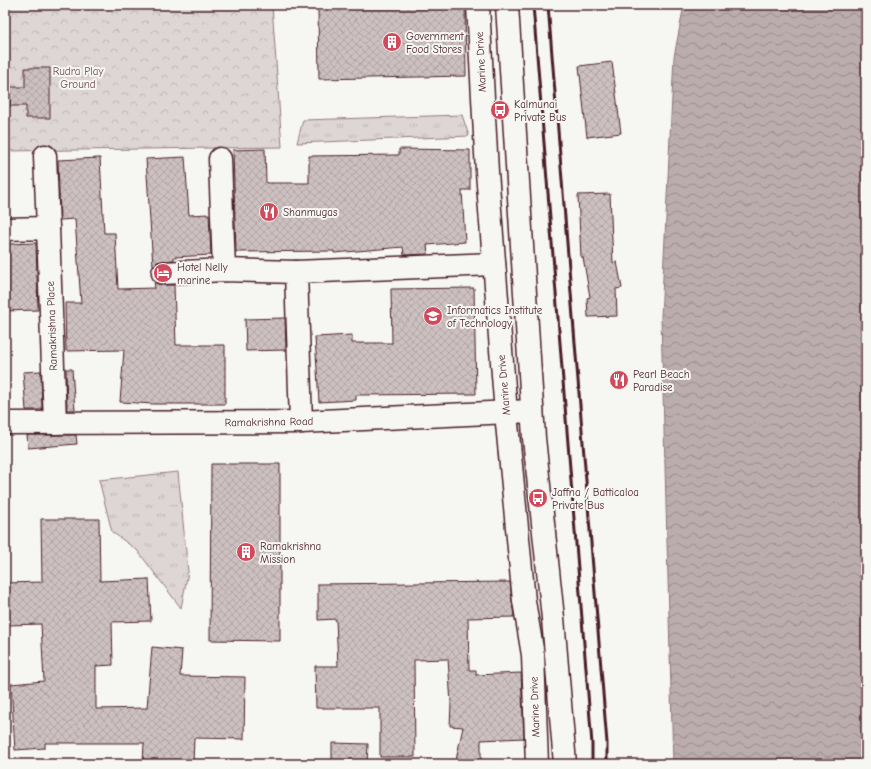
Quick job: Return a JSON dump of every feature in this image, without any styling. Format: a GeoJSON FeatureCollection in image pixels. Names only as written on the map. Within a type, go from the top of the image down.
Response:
{"type":"FeatureCollection","features":[{"type":"Feature","properties":{"kind":"main road","name":"Marine Drive"},"geometry":{"type":"LineString","coordinates":[[478,5],[487,172],[506,413],[524,601],[533,655],[537,764]]}},
{"type":"Feature","properties":{"kind":"main road"},"geometry":{"type":"LineString","coordinates":[[506,5],[532,411],[565,764]]}},
{"type":"Feature","properties":{"kind":"main road","name":"Ramakrishna Place"},"geometry":{"type":"LineString","coordinates":[[45,156],[55,423]]}},
{"type":"Feature","properties":{"kind":"main road"},"geometry":{"type":"LineString","coordinates":[[220,159],[224,270]]}},
{"type":"Feature","properties":{"kind":"main road"},"geometry":{"type":"LineString","coordinates":[[5,229],[48,228]]}},
{"type":"Feature","properties":{"kind":"main road"},"geometry":{"type":"LineString","coordinates":[[163,273],[224,270],[296,272],[494,264]]}},
{"type":"Feature","properties":{"kind":"main road"},"geometry":{"type":"LineString","coordinates":[[296,272],[301,422]]}},
{"type":"Feature","properties":{"kind":"main road","name":"Ramakrishna Road"},"geometry":{"type":"LineString","coordinates":[[5,424],[301,422],[532,411]]}},
{"type":"Feature","properties":{"kind":"green space","name":"Rudra Play Ground"},"geometry":{"type":"Polygon","coordinates":[[[5,5],[272,5],[282,147],[5,151],[5,5]]]}},
{"type":"Feature","properties":{"kind":"green space"},"geometry":{"type":"Polygon","coordinates":[[[462,115],[469,136],[297,143],[303,120],[462,115]]]}},
{"type":"Feature","properties":{"kind":"green space"},"geometry":{"type":"Polygon","coordinates":[[[178,472],[188,572],[181,608],[137,550],[112,532],[99,480],[178,472]]]}},
{"type":"Feature","properties":{"kind":"water"},"geometry":{"type":"Polygon","coordinates":[[[684,5],[866,5],[866,764],[673,764],[661,317],[674,57],[684,5]]]}},
{"type":"Feature","properties":{"kind":"building","name":"Government Food Stores"},"geometry":{"type":"Polygon","coordinates":[[[465,5],[466,76],[319,79],[318,7],[465,5]]]}},
{"type":"Feature","properties":{"kind":"building"},"geometry":{"type":"Polygon","coordinates":[[[612,62],[621,133],[587,137],[579,66],[612,62]]]}},
{"type":"Feature","properties":{"kind":"building"},"geometry":{"type":"Polygon","coordinates":[[[25,68],[50,68],[50,118],[26,118],[26,106],[10,106],[10,87],[25,87],[25,68]]]}},
{"type":"Feature","properties":{"kind":"building"},"geometry":{"type":"Polygon","coordinates":[[[265,149],[266,183],[309,183],[309,156],[399,155],[399,149],[470,150],[470,190],[462,190],[465,242],[427,245],[428,254],[404,255],[403,247],[334,253],[334,251],[236,252],[233,150],[265,149]]]}},
{"type":"Feature","properties":{"kind":"building"},"geometry":{"type":"Polygon","coordinates":[[[185,157],[189,215],[209,214],[211,255],[174,257],[174,260],[157,262],[153,266],[146,159],[185,157]]]}},
{"type":"Feature","properties":{"kind":"building"},"geometry":{"type":"Polygon","coordinates":[[[100,158],[104,233],[115,233],[118,289],[155,288],[154,281],[163,285],[174,285],[176,345],[225,345],[225,404],[154,404],[120,402],[124,350],[66,351],[65,303],[81,303],[75,219],[60,220],[58,160],[100,158]]]}},
{"type":"Feature","properties":{"kind":"building"},"geometry":{"type":"Polygon","coordinates":[[[610,194],[613,263],[617,262],[622,288],[616,289],[617,316],[588,317],[587,298],[590,297],[583,257],[581,257],[578,195],[610,194]]]}},
{"type":"Feature","properties":{"kind":"building"},"geometry":{"type":"Polygon","coordinates":[[[36,243],[38,310],[5,311],[5,244],[36,243]]]}},
{"type":"Feature","properties":{"kind":"building","name":"Informatics Institute of Technology"},"geometry":{"type":"Polygon","coordinates":[[[474,288],[476,394],[356,395],[356,400],[319,402],[315,337],[352,335],[352,343],[392,343],[391,289],[474,288]]]}},
{"type":"Feature","properties":{"kind":"building"},"geometry":{"type":"Polygon","coordinates":[[[285,318],[286,350],[246,351],[245,319],[285,318]]]}},
{"type":"Feature","properties":{"kind":"building"},"geometry":{"type":"Polygon","coordinates":[[[66,369],[72,369],[75,410],[67,410],[66,369]]]}},
{"type":"Feature","properties":{"kind":"building"},"geometry":{"type":"Polygon","coordinates":[[[41,371],[42,410],[26,410],[23,372],[41,371]]]}},
{"type":"Feature","properties":{"kind":"building"},"geometry":{"type":"Polygon","coordinates":[[[27,435],[76,435],[77,444],[28,448],[27,435]]]}},
{"type":"Feature","properties":{"kind":"building","name":"Ramakrishna Mission"},"geometry":{"type":"Polygon","coordinates":[[[211,464],[280,464],[280,641],[210,640],[211,464]]]}},
{"type":"Feature","properties":{"kind":"building"},"geometry":{"type":"Polygon","coordinates":[[[41,519],[99,519],[100,581],[149,579],[151,621],[112,622],[113,665],[96,666],[96,709],[147,708],[152,647],[182,650],[180,676],[245,677],[244,739],[194,738],[193,764],[143,762],[144,743],[45,743],[45,748],[15,750],[11,684],[44,681],[41,624],[8,625],[7,583],[42,582],[41,519]]]}},
{"type":"Feature","properties":{"kind":"building"},"geometry":{"type":"Polygon","coordinates":[[[510,582],[514,617],[468,618],[469,670],[476,670],[476,675],[521,673],[524,738],[481,740],[481,760],[456,760],[463,727],[450,726],[451,704],[448,659],[414,660],[415,757],[380,757],[380,708],[316,708],[315,666],[338,666],[336,619],[318,620],[318,584],[510,582]]]}},
{"type":"Feature","properties":{"kind":"building"},"geometry":{"type":"Polygon","coordinates":[[[332,743],[368,744],[367,764],[332,763],[332,743]]]}},
{"type":"Feature","properties":{"kind":"railway"},"geometry":{"type":"LineString","coordinates":[[533,5],[592,744],[592,764]]}},
{"type":"Feature","properties":{"kind":"railway"},"geometry":{"type":"LineString","coordinates":[[548,5],[607,743],[607,764]]}},
{"type":"Feature","properties":{"kind":"place","name":"Government Food Stores"},"geometry":{"type":"Point","coordinates":[392,42]}},
{"type":"Feature","properties":{"kind":"place","name":"Kalmunai Private Bus"},"geometry":{"type":"Point","coordinates":[500,110]}},
{"type":"Feature","properties":{"kind":"place","name":"Shanmugas"},"geometry":{"type":"Point","coordinates":[269,212]}},
{"type":"Feature","properties":{"kind":"place","name":"Hotel Nelly marine"},"geometry":{"type":"Point","coordinates":[163,273]}},
{"type":"Feature","properties":{"kind":"place","name":"Informatics Institute of Technology"},"geometry":{"type":"Point","coordinates":[433,316]}},
{"type":"Feature","properties":{"kind":"place","name":"Pearl Beach Paradise"},"geometry":{"type":"Point","coordinates":[619,380]}},
{"type":"Feature","properties":{"kind":"place","name":"Jaffna / Batticaloa Private Bus"},"geometry":{"type":"Point","coordinates":[538,498]}},
{"type":"Feature","properties":{"kind":"place","name":"Ramakrishna Mission"},"geometry":{"type":"Point","coordinates":[246,552]}}]}
